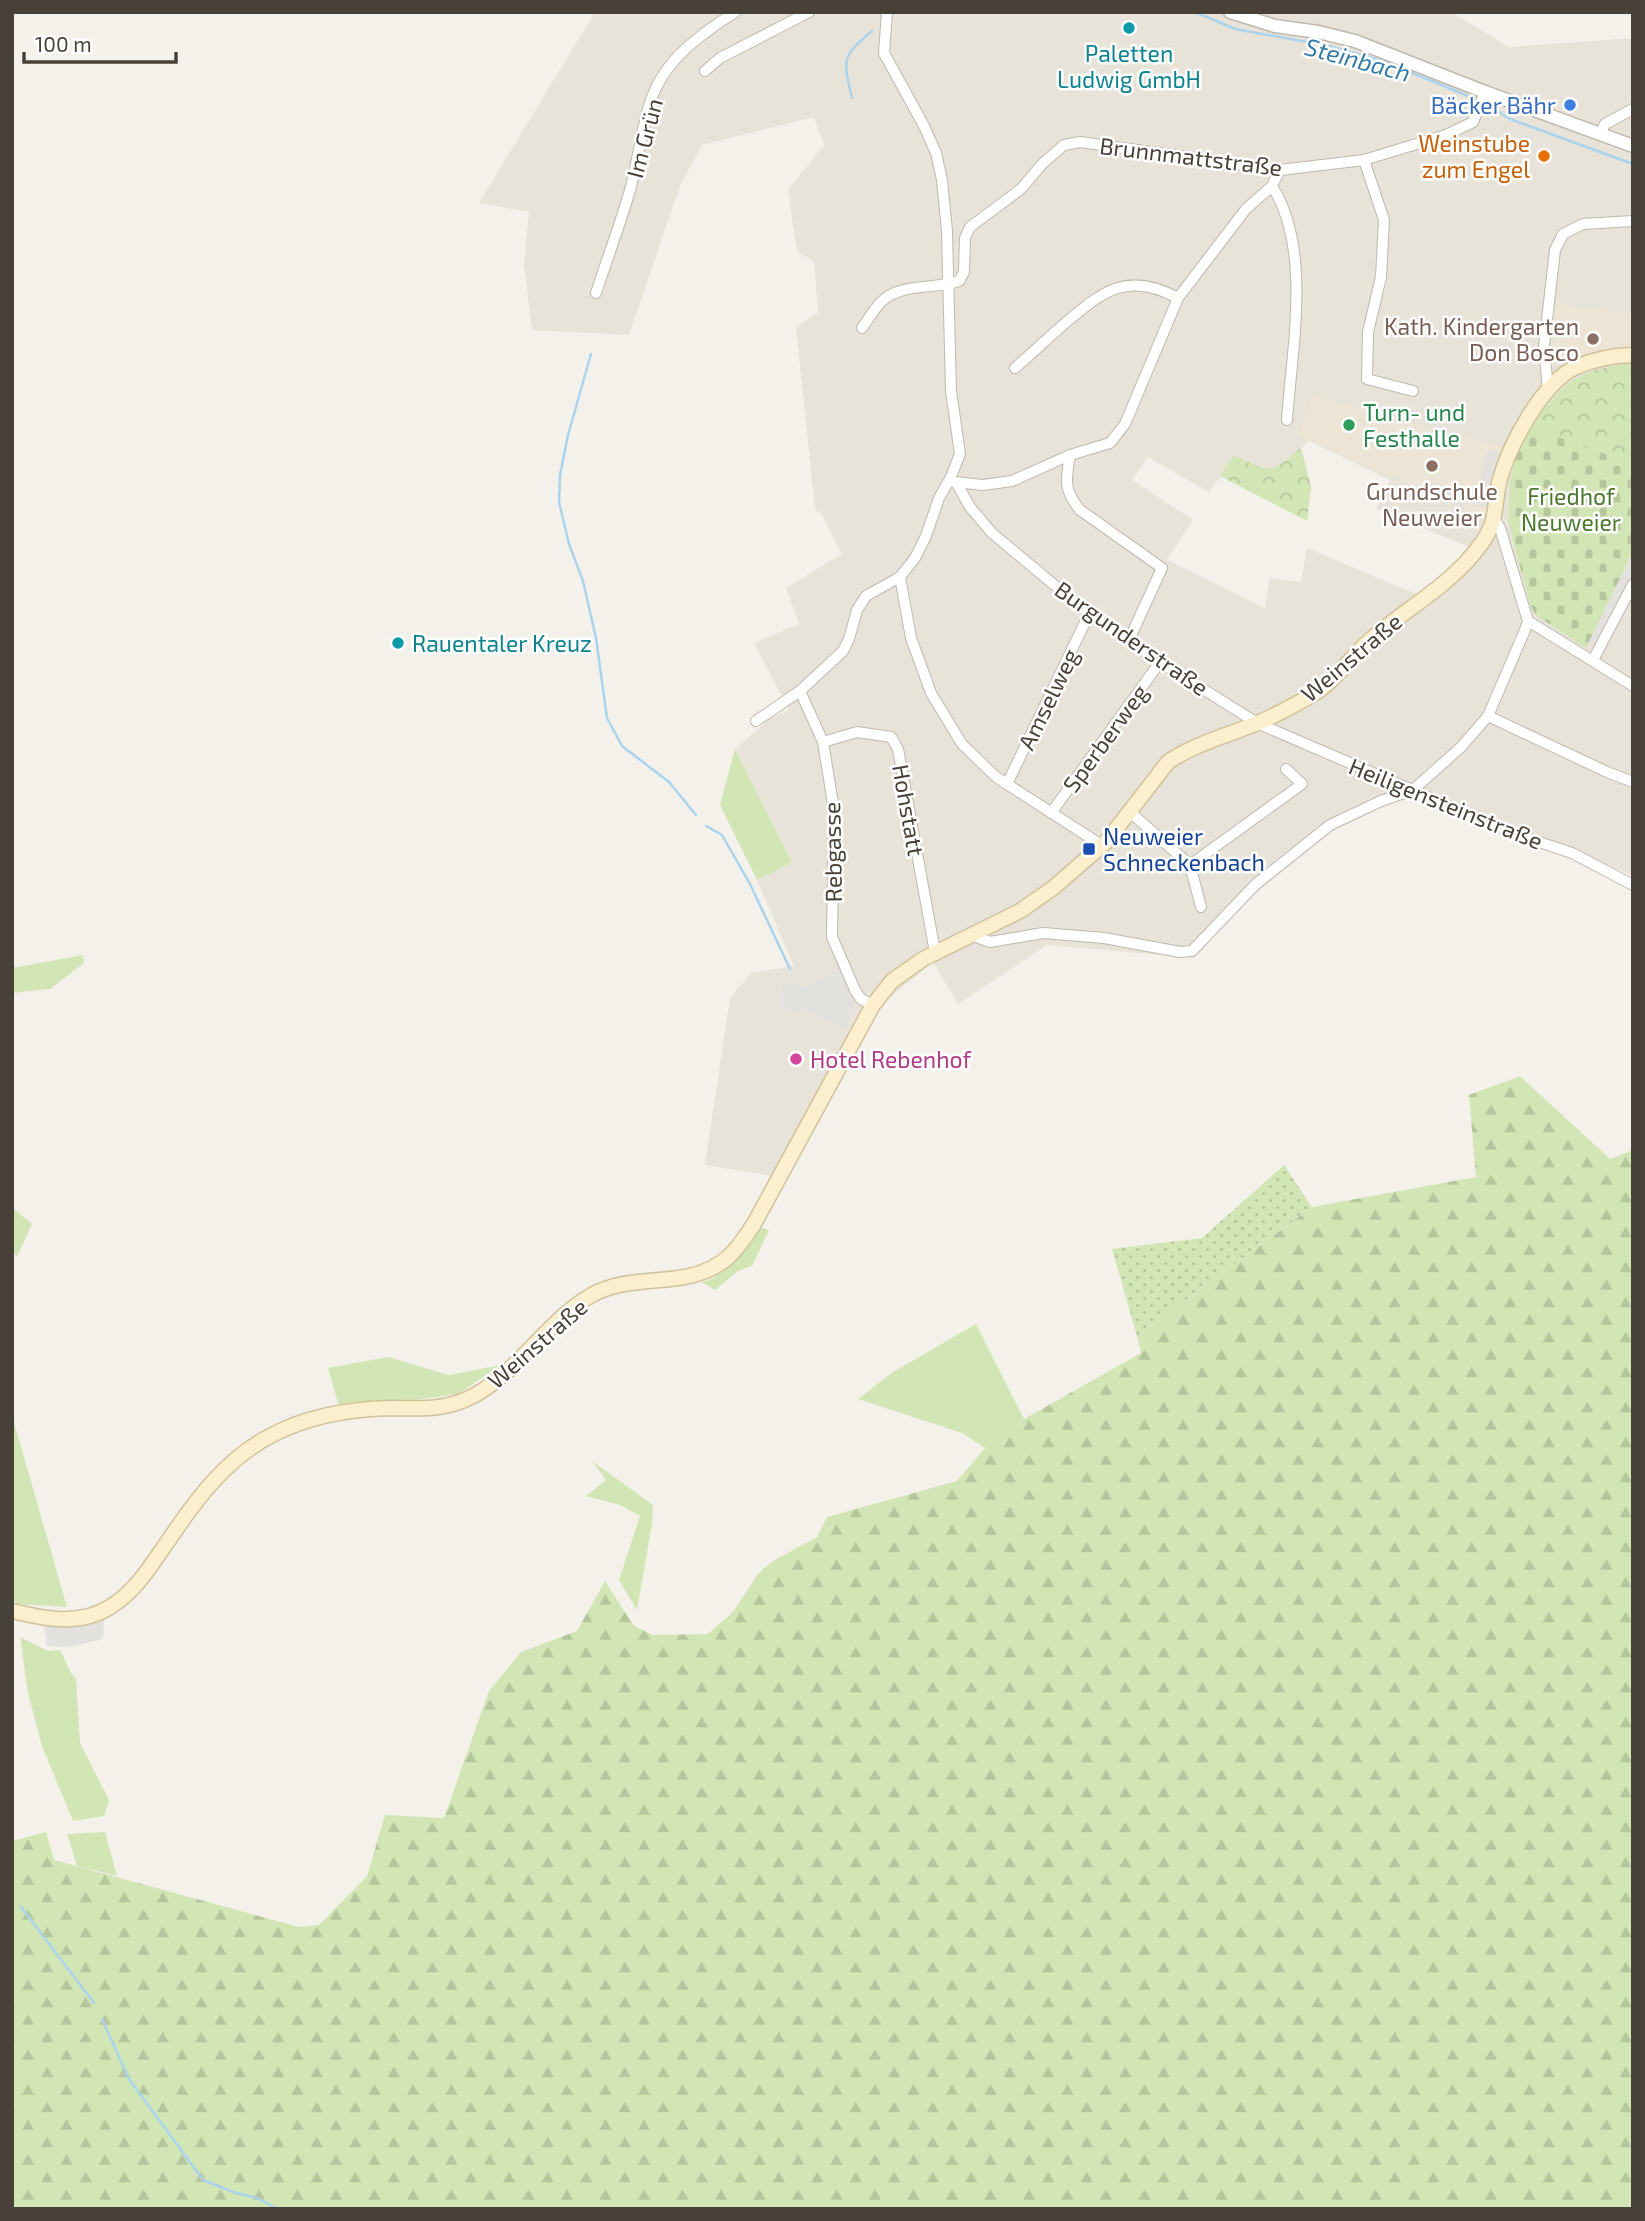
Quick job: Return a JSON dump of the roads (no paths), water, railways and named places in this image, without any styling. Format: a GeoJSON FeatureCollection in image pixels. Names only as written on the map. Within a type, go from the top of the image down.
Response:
{"type":"FeatureCollection","features":[{"type":"Feature","properties":{"kind":"main road","name":"Weinstraße"},"geometry":{"type":"LineString","coordinates":[[12,1611],[66,1620],[89,1616],[110,1608],[144,1576],[208,1486],[237,1456],[272,1435],[309,1419],[347,1412],[454,1404],[477,1394],[588,1297],[625,1282],[695,1275],[727,1259],[755,1222],[873,1005],[892,981],[935,952],[1020,911],[1053,888],[1103,846],[1168,762],[1182,752],[1257,723],[1311,696],[1369,641],[1454,575],[1481,545],[1495,520],[1499,482],[1509,454],[1529,417],[1548,391],[1574,368],[1600,359],[1633,355]]}},
{"type":"Feature","properties":{"kind":"street","name":"Im Grün"},"geometry":{"type":"LineString","coordinates":[[596,293],[630,190],[651,100],[663,75],[683,50],[735,12]]}},
{"type":"Feature","properties":{"kind":"street"},"geometry":{"type":"LineString","coordinates":[[705,71],[720,58],[809,12]]}},
{"type":"Feature","properties":{"kind":"street"},"geometry":{"type":"LineString","coordinates":[[756,721],[800,691],[843,651],[857,610],[866,596],[900,578],[915,558],[926,536],[939,498],[953,482],[960,454],[951,391],[947,231],[942,180],[936,153],[924,126],[884,53],[887,12]]}},
{"type":"Feature","properties":{"kind":"street"},"geometry":{"type":"LineString","coordinates":[[1230,12],[1275,26],[1355,41],[1633,146]]}},
{"type":"Feature","properties":{"kind":"street","name":"Brunnmattstraße"},"geometry":{"type":"LineString","coordinates":[[947,285],[959,281],[964,272],[965,237],[970,227],[1021,189],[1064,145],[1080,142],[1280,170],[1364,160],[1446,135],[1473,122],[1485,92]]}},
{"type":"Feature","properties":{"kind":"street"},"geometry":{"type":"LineString","coordinates":[[1600,134],[1605,124],[1633,109]]}},
{"type":"Feature","properties":{"kind":"street"},"geometry":{"type":"LineString","coordinates":[[1364,160],[1384,220],[1381,277],[1368,332],[1367,379],[1413,391]]}},
{"type":"Feature","properties":{"kind":"street"},"geometry":{"type":"LineString","coordinates":[[953,482],[984,485],[1012,481],[1070,455],[1110,443],[1125,424],[1178,298],[1247,209],[1272,186],[1280,170]]}},
{"type":"Feature","properties":{"kind":"street"},"geometry":{"type":"LineString","coordinates":[[1272,186],[1283,203],[1296,257],[1297,284],[1287,420]]}},
{"type":"Feature","properties":{"kind":"street"},"geometry":{"type":"LineString","coordinates":[[1548,391],[1544,346],[1555,250],[1563,234],[1583,224],[1633,221]]}},
{"type":"Feature","properties":{"kind":"street"},"geometry":{"type":"LineString","coordinates":[[862,328],[880,302],[891,294],[905,289],[947,285]]}},
{"type":"Feature","properties":{"kind":"street"},"geometry":{"type":"LineString","coordinates":[[1015,368],[1098,295],[1126,286],[1150,285],[1178,298]]}},
{"type":"Feature","properties":{"kind":"street"},"geometry":{"type":"LineString","coordinates":[[1070,455],[1066,481],[1070,497],[1080,510],[1162,568],[1129,640]]}},
{"type":"Feature","properties":{"kind":"street","name":"Burgunderstraße"},"geometry":{"type":"LineString","coordinates":[[953,482],[992,533],[1088,614],[1257,723]]}},
{"type":"Feature","properties":{"kind":"street"},"geometry":{"type":"LineString","coordinates":[[971,935],[990,942],[1043,933],[1104,938],[1181,952],[1192,951],[1256,884],[1330,825],[1381,801],[1413,790],[1461,747],[1488,716],[1528,621],[1500,528],[1495,520]]}},
{"type":"Feature","properties":{"kind":"street"},"geometry":{"type":"LineString","coordinates":[[900,578],[911,638],[931,693],[962,744],[996,777],[1103,846]]}},
{"type":"Feature","properties":{"kind":"street"},"geometry":{"type":"LineString","coordinates":[[1593,660],[1633,584]]}},
{"type":"Feature","properties":{"kind":"street","name":"Amselweg"},"geometry":{"type":"LineString","coordinates":[[1007,784],[1088,614]]}},
{"type":"Feature","properties":{"kind":"street"},"geometry":{"type":"LineString","coordinates":[[1528,621],[1633,686]]}},
{"type":"Feature","properties":{"kind":"street","name":"Sperberweg"},"geometry":{"type":"LineString","coordinates":[[1051,813],[1160,662]]}},
{"type":"Feature","properties":{"kind":"street","name":"Rebgasse"},"geometry":{"type":"LineString","coordinates":[[800,691],[823,742],[834,810],[832,937],[855,990],[861,999],[873,1005]]}},
{"type":"Feature","properties":{"kind":"street"},"geometry":{"type":"LineString","coordinates":[[1488,716],[1633,782]]}},
{"type":"Feature","properties":{"kind":"street","name":"Heiligensteinstraße"},"geometry":{"type":"LineString","coordinates":[[1257,723],[1512,833],[1572,853],[1633,885]]}},
{"type":"Feature","properties":{"kind":"street","name":"Hohstatt"},"geometry":{"type":"LineString","coordinates":[[823,742],[857,732],[891,737],[898,749],[935,952]]}},
{"type":"Feature","properties":{"kind":"street"},"geometry":{"type":"LineString","coordinates":[[1190,865],[1302,784],[1286,769]]}},
{"type":"Feature","properties":{"kind":"street"},"geometry":{"type":"LineString","coordinates":[[1130,812],[1190,865],[1201,907]]}},
{"type":"Feature","properties":{"kind":"waterway","name":"Steinbach"},"geometry":{"type":"LineString","coordinates":[[1195,12],[1235,29],[1329,46],[1383,61],[1478,100]]}},
{"type":"Feature","properties":{"kind":"waterway"},"geometry":{"type":"LineString","coordinates":[[852,98],[847,60],[855,47],[872,31]]}},
{"type":"Feature","properties":{"kind":"waterway","name":"Steinbach"},"geometry":{"type":"LineString","coordinates":[[1484,103],[1510,119],[1633,164]]}},
{"type":"Feature","properties":{"kind":"waterway"},"geometry":{"type":"LineString","coordinates":[[591,354],[568,435],[560,475],[559,502],[569,544],[583,581],[596,638],[607,718],[622,746],[669,782],[696,815]]}},
{"type":"Feature","properties":{"kind":"waterway"},"geometry":{"type":"LineString","coordinates":[[706,826],[722,835],[750,884],[790,969]]}},
{"type":"Feature","properties":{"kind":"waterway"},"geometry":{"type":"LineString","coordinates":[[21,1907],[94,2003]]}},
{"type":"Feature","properties":{"kind":"waterway"},"geometry":{"type":"LineString","coordinates":[[102,2019],[129,2079],[203,2180],[257,2198],[278,2209]]}},
{"type":"Feature","properties":{"kind":"place","name":"Paletten Ludwig GmbH"},"geometry":{"type":"Point","coordinates":[1129,28]}},
{"type":"Feature","properties":{"kind":"place","name":"Bäcker Bähr"},"geometry":{"type":"Point","coordinates":[1570,105]}},
{"type":"Feature","properties":{"kind":"place","name":"Weinstube zum Engel"},"geometry":{"type":"Point","coordinates":[1544,156]}},
{"type":"Feature","properties":{"kind":"place","name":"Kath. Kindergarten Don Bosco"},"geometry":{"type":"Point","coordinates":[1593,339]}},
{"type":"Feature","properties":{"kind":"place","name":"Turn- und Festhalle"},"geometry":{"type":"Point","coordinates":[1349,425]}},
{"type":"Feature","properties":{"kind":"place","name":"Grundschule Neuweier"},"geometry":{"type":"Point","coordinates":[1432,466]}},
{"type":"Feature","properties":{"kind":"place","name":"Rauentaler Kreuz"},"geometry":{"type":"Point","coordinates":[398,643]}},
{"type":"Feature","properties":{"kind":"place","name":"Neuweier Schneckenbach"},"geometry":{"type":"Point","coordinates":[1089,849]}},
{"type":"Feature","properties":{"kind":"place","name":"Hotel Rebenhof"},"geometry":{"type":"Point","coordinates":[796,1059]}},
{"type":"Feature","properties":{"kind":"park label","name":"Friedhof Neuweier"},"geometry":{"type":"Point","coordinates":[1571,509]}}]}
